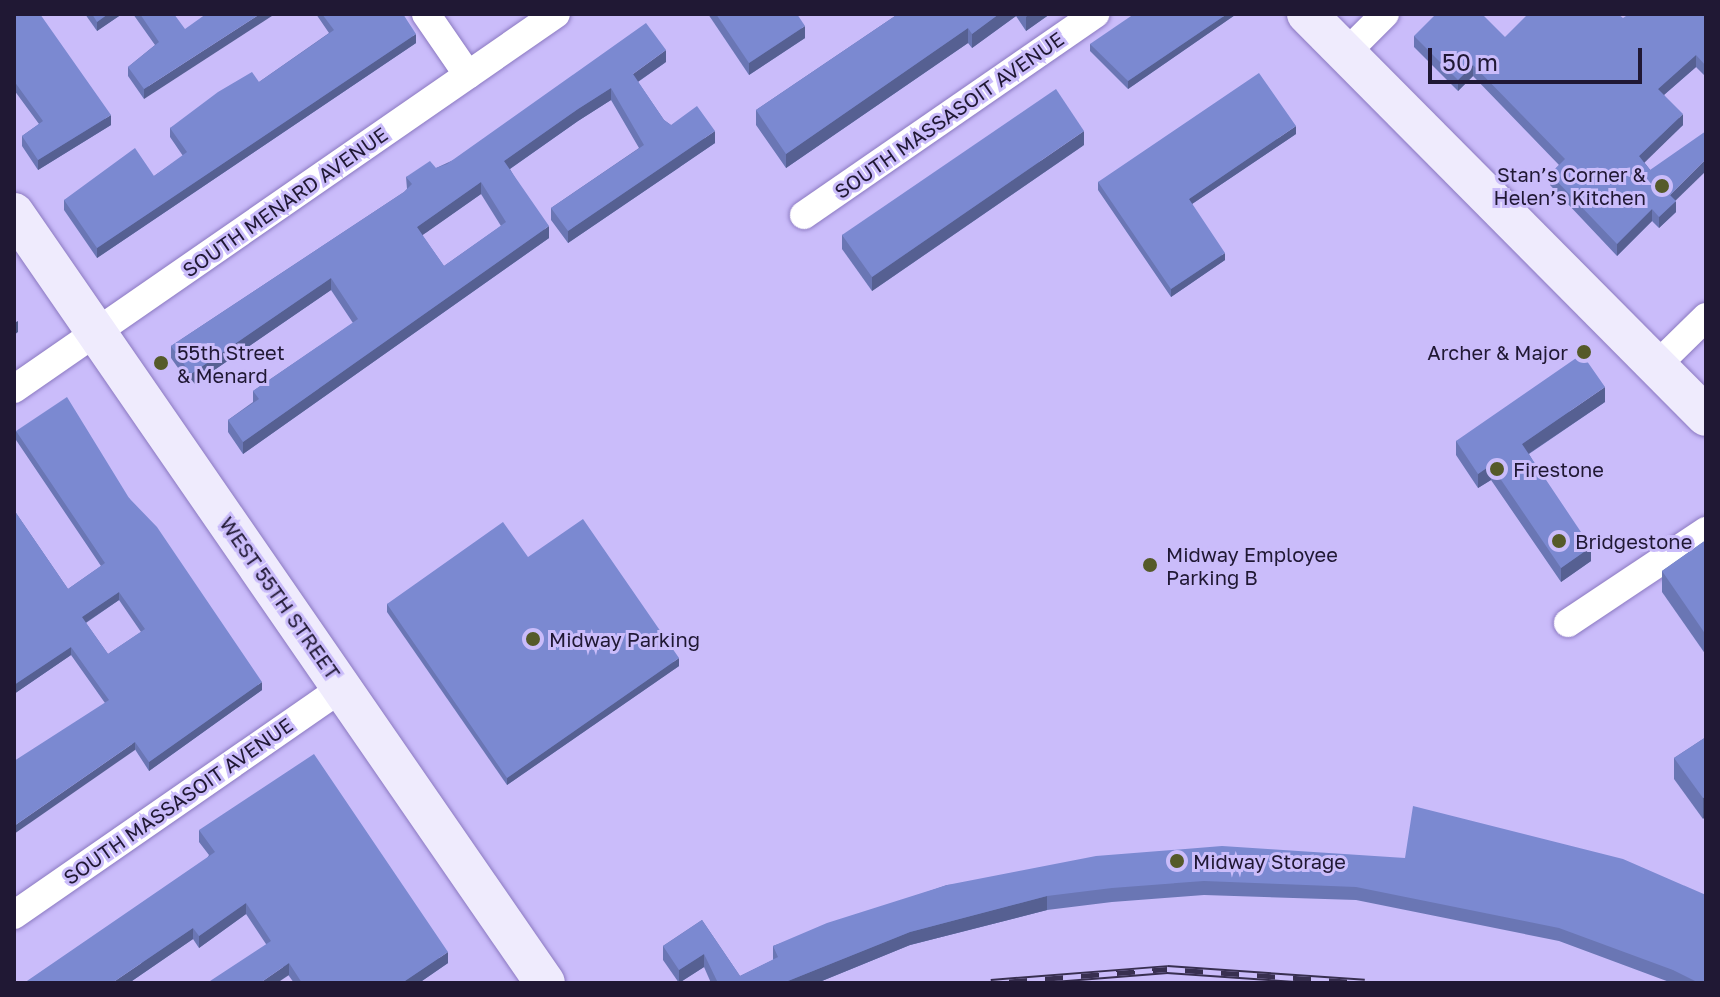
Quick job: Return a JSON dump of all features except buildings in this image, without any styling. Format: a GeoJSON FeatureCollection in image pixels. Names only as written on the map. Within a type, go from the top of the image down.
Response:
{"type":"FeatureCollection","features":[{"type":"Feature","properties":{"kind":"main road"},"geometry":{"type":"LineString","coordinates":[[1307,14],[1706,416]]}},
{"type":"Feature","properties":{"kind":"main road","name":"WEST 55TH STREET"},"geometry":{"type":"LineString","coordinates":[[14,213],[545,983]]}},
{"type":"Feature","properties":{"kind":"street"},"geometry":{"type":"LineString","coordinates":[[426,14],[468,75]]}},
{"type":"Feature","properties":{"kind":"street","name":"SOUTH MENARD AVENUE"},"geometry":{"type":"LineString","coordinates":[[14,389],[556,14]]}},
{"type":"Feature","properties":{"kind":"street","name":"SOUTH MASSASOIT AVENUE"},"geometry":{"type":"LineString","coordinates":[[804,215],[1095,14]]}},
{"type":"Feature","properties":{"kind":"street"},"geometry":{"type":"LineString","coordinates":[[1346,53],[1385,14]]}},
{"type":"Feature","properties":{"kind":"street"},"geometry":{"type":"LineString","coordinates":[[1656,366],[1706,317]]}},
{"type":"Feature","properties":{"kind":"street"},"geometry":{"type":"LineString","coordinates":[[1568,623],[1706,531]]}},
{"type":"Feature","properties":{"kind":"street","name":"SOUTH MASSASOIT AVENUE"},"geometry":{"type":"LineString","coordinates":[[14,915],[342,688]]}},
{"type":"Feature","properties":{"kind":"railway"},"geometry":{"type":"LineString","coordinates":[[991,983],[1167,969],[1365,983]]}},
{"type":"Feature","properties":{"kind":"place","name":"Stan’s Corner & Helen’s Kitchen"},"geometry":{"type":"Point","coordinates":[1662,186]}},
{"type":"Feature","properties":{"kind":"place","name":"Archer & Major"},"geometry":{"type":"Point","coordinates":[1584,352]}},
{"type":"Feature","properties":{"kind":"place","name":"55th Street & Menard"},"geometry":{"type":"Point","coordinates":[161,363]}},
{"type":"Feature","properties":{"kind":"place","name":"Firestone"},"geometry":{"type":"Point","coordinates":[1497,469]}},
{"type":"Feature","properties":{"kind":"place","name":"Bridgestone"},"geometry":{"type":"Point","coordinates":[1559,541]}},
{"type":"Feature","properties":{"kind":"place","name":"Midway Employee Parking B"},"geometry":{"type":"Point","coordinates":[1150,565]}},
{"type":"Feature","properties":{"kind":"place","name":"Midway Parking"},"geometry":{"type":"Point","coordinates":[533,639]}},
{"type":"Feature","properties":{"kind":"place","name":"Midway Storage"},"geometry":{"type":"Point","coordinates":[1177,861]}}]}
